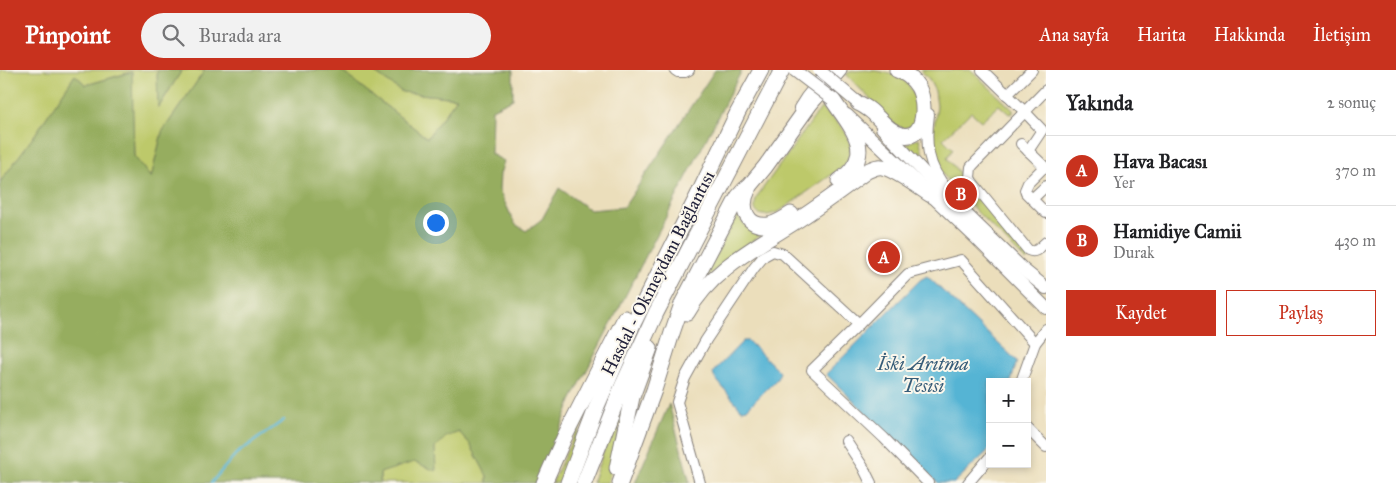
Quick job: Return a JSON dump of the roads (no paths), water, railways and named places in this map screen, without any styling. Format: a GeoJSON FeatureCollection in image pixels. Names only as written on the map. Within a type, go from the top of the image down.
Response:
{"type":"FeatureCollection","features":[{"type":"Feature","properties":{"kind":"highway"},"geometry":{"type":"LineString","coordinates":[[746,96],[752,70]]}},
{"type":"Feature","properties":{"kind":"highway"},"geometry":{"type":"LineString","coordinates":[[746,96],[761,70]]}},
{"type":"Feature","properties":{"kind":"highway","name":"Hasdal - Okmeydanı Bağlantısı"},"geometry":{"type":"LineString","coordinates":[[584,483],[622,387],[665,295],[779,77],[785,76],[788,70]]}},
{"type":"Feature","properties":{"kind":"highway"},"geometry":{"type":"LineString","coordinates":[[620,483],[682,304],[738,198],[770,160],[810,104],[839,70]]}},
{"type":"Feature","properties":{"kind":"highway"},"geometry":{"type":"LineString","coordinates":[[858,103],[870,110],[889,128],[900,135],[910,134],[917,130],[923,114],[922,97],[919,88],[906,74],[897,70]]}},
{"type":"Feature","properties":{"kind":"highway","name":"Hasdal - Okmeydanı Bağlantısı"},"geometry":{"type":"LineString","coordinates":[[568,483],[585,435],[617,360],[649,291],[746,96]]}},
{"type":"Feature","properties":{"kind":"highway"},"geometry":{"type":"LineString","coordinates":[[750,184],[743,204],[744,211],[750,219],[758,224],[768,225],[787,216],[850,172],[857,160],[858,140],[832,99]]}},
{"type":"Feature","properties":{"kind":"highway"},"geometry":{"type":"LineString","coordinates":[[664,359],[689,309],[715,277],[742,256],[867,171],[876,167],[884,167],[930,195]]}},
{"type":"Feature","properties":{"kind":"highway"},"geometry":{"type":"LineString","coordinates":[[544,483],[584,398],[679,215],[699,193]]}},
{"type":"Feature","properties":{"kind":"highway"},"geometry":{"type":"LineString","coordinates":[[613,483],[637,380],[656,332],[689,264],[700,227]]}},
{"type":"Feature","properties":{"kind":"main road"},"geometry":{"type":"LineString","coordinates":[[794,70],[832,99],[1046,308]]}},
{"type":"Feature","properties":{"kind":"main road"},"geometry":{"type":"LineString","coordinates":[[819,70],[858,103],[933,182],[1025,271],[1046,296]]}},
{"type":"Feature","properties":{"kind":"main road"},"geometry":{"type":"LineString","coordinates":[[1025,271],[1046,288]]}},
{"type":"Feature","properties":{"kind":"lane"},"geometry":{"type":"LineString","coordinates":[[675,70],[685,72],[689,70]]}},
{"type":"Feature","properties":{"kind":"lane"},"geometry":{"type":"LineString","coordinates":[[750,184],[806,96],[828,70]]}},
{"type":"Feature","properties":{"kind":"lane"},"geometry":{"type":"LineString","coordinates":[[907,70],[922,83],[928,96],[927,141],[929,157],[935,173],[963,210]]}},
{"type":"Feature","properties":{"kind":"lane"},"geometry":{"type":"LineString","coordinates":[[982,70],[1042,130],[1025,147],[1045,168],[1025,187],[1026,193],[1046,213]]}},
{"type":"Feature","properties":{"kind":"lane"},"geometry":{"type":"LineString","coordinates":[[1008,94],[1032,70]]}},
{"type":"Feature","properties":{"kind":"lane"},"geometry":{"type":"LineString","coordinates":[[1046,90],[971,167],[970,178],[1028,250],[1035,252],[1046,242]]}},
{"type":"Feature","properties":{"kind":"lane"},"geometry":{"type":"LineString","coordinates":[[1032,199],[1046,186]]}},
{"type":"Feature","properties":{"kind":"lane"},"geometry":{"type":"LineString","coordinates":[[700,483],[677,402],[685,378],[706,340],[764,256],[773,251],[783,254],[858,324]]}},
{"type":"Feature","properties":{"kind":"lane"},"geometry":{"type":"LineString","coordinates":[[928,483],[884,438],[812,370],[908,274],[961,260],[1035,343]]}},
{"type":"Feature","properties":{"kind":"lane"},"geometry":{"type":"LineString","coordinates":[[1022,378],[1035,343],[1046,328]]}},
{"type":"Feature","properties":{"kind":"lane"},"geometry":{"type":"LineString","coordinates":[[1031,432],[1046,448]]}},
{"type":"Feature","properties":{"kind":"lane"},"geometry":{"type":"LineString","coordinates":[[846,440],[871,483]]}},
{"type":"Feature","properties":{"kind":"lane"},"geometry":{"type":"LineString","coordinates":[[968,483],[986,463]]}},
{"type":"Feature","properties":{"kind":"water","name":"İski Arıtma Tesisi"},"geometry":{"type":"Polygon","coordinates":[[[927,276],[1017,361],[1012,378],[986,378],[986,453],[954,483],[938,483],[826,374],[920,280],[927,276]]]}},
{"type":"Feature","properties":{"kind":"water"},"geometry":{"type":"Polygon","coordinates":[[[743,341],[748,341],[780,372],[777,379],[747,409],[742,410],[714,377],[713,372],[743,341]]]}},
{"type":"Feature","properties":{"kind":"waterway"},"geometry":{"type":"LineString","coordinates":[[211,483],[236,454],[284,420]]}},
{"type":"Feature","properties":{"kind":"place","name":"Hamidiye Camii"},"geometry":{"type":"Point","coordinates":[961,194]}},
{"type":"Feature","properties":{"kind":"place","name":"Hava Bacası"},"geometry":{"type":"Point","coordinates":[884,257]}}]}
